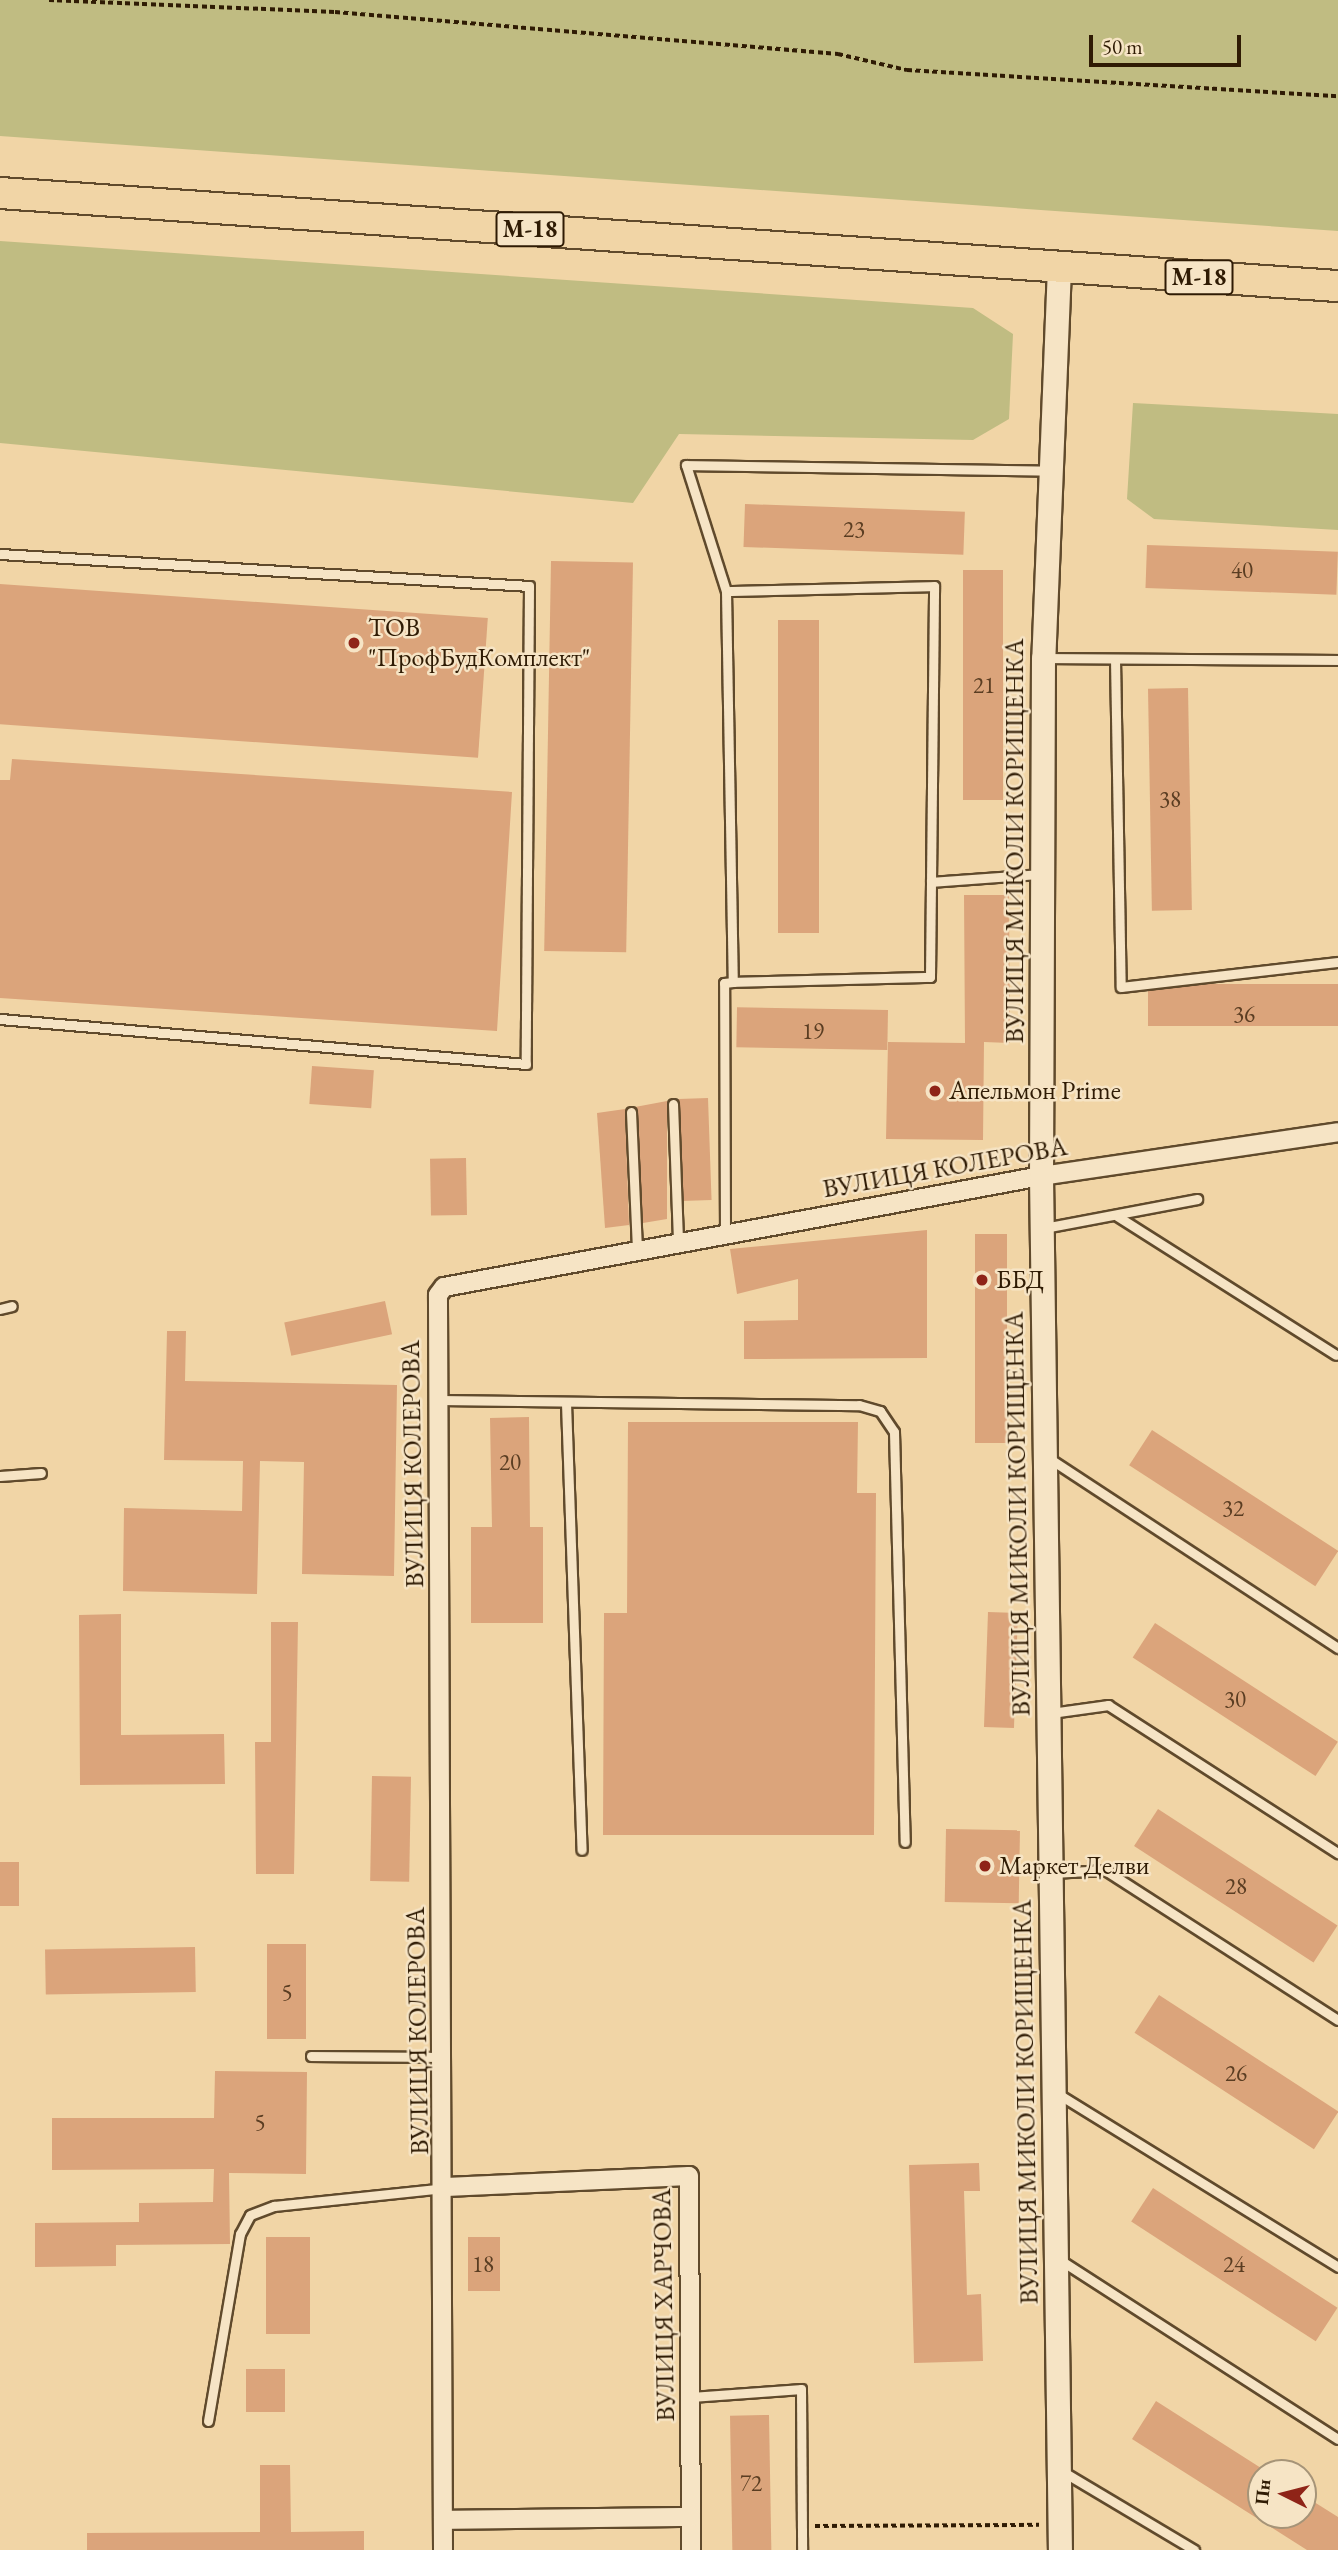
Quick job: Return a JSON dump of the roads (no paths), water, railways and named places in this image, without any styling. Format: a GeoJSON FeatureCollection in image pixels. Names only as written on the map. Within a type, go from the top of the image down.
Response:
{"type":"FeatureCollection","features":[{"type":"Feature","properties":{"kind":"highway","name":"М-18"},"geometry":{"type":"LineString","coordinates":[[0,193],[1338,286]]}},
{"type":"Feature","properties":{"kind":"street","name":"ВУЛИЦЯ МИКОЛИ КОРИЩЕНКА"},"geometry":{"type":"LineString","coordinates":[[1059,267],[1043,658],[1041,1176],[1060,2550]]}},
{"type":"Feature","properties":{"kind":"street","name":"ВУЛИЦЯ КОЛЕРОВА"},"geometry":{"type":"LineString","coordinates":[[443,2550],[446,2188],[438,1295],[444,1287],[1041,1176],[1338,1132]]}},
{"type":"Feature","properties":{"kind":"street","name":"ВУЛИЦЯ ХАРЧОВА"},"geometry":{"type":"LineString","coordinates":[[446,2188],[689,2176],[691,2550]]}},
{"type":"Feature","properties":{"kind":"street"},"geometry":{"type":"LineString","coordinates":[[443,2520],[691,2517]]}},
{"type":"Feature","properties":{"kind":"lane"},"geometry":{"type":"LineString","coordinates":[[733,982],[726,591],[686,465],[1052,471]]}},
{"type":"Feature","properties":{"kind":"lane"},"geometry":{"type":"LineString","coordinates":[[0,554],[529,586],[526,1064],[0,1020]]}},
{"type":"Feature","properties":{"kind":"lane"},"geometry":{"type":"LineString","coordinates":[[725,1234],[724,982],[930,978],[934,586],[726,591]]}},
{"type":"Feature","properties":{"kind":"lane"},"geometry":{"type":"LineString","coordinates":[[1043,658],[1338,660]]}},
{"type":"Feature","properties":{"kind":"lane"},"geometry":{"type":"LineString","coordinates":[[1115,659],[1121,987],[1338,962]]}},
{"type":"Feature","properties":{"kind":"lane"},"geometry":{"type":"LineString","coordinates":[[931,883],[1042,874]]}},
{"type":"Feature","properties":{"kind":"lane"},"geometry":{"type":"LineString","coordinates":[[673,1104],[678,1243]]}},
{"type":"Feature","properties":{"kind":"lane"},"geometry":{"type":"LineString","coordinates":[[631,1112],[636,1250]]}},
{"type":"Feature","properties":{"kind":"lane"},"geometry":{"type":"LineString","coordinates":[[1042,1228],[1197,1199]]}},
{"type":"Feature","properties":{"kind":"lane"},"geometry":{"type":"LineString","coordinates":[[1117,1216],[1336,1355]]}},
{"type":"Feature","properties":{"kind":"lane"},"geometry":{"type":"LineString","coordinates":[[0,1309],[12,1306]]}},
{"type":"Feature","properties":{"kind":"lane"},"geometry":{"type":"LineString","coordinates":[[439,1400],[859,1405],[880,1411],[894,1432],[905,1842]]}},
{"type":"Feature","properties":{"kind":"lane"},"geometry":{"type":"LineString","coordinates":[[566,1403],[582,1850]]}},
{"type":"Feature","properties":{"kind":"lane"},"geometry":{"type":"LineString","coordinates":[[1046,1456],[1338,1648]]}},
{"type":"Feature","properties":{"kind":"lane"},"geometry":{"type":"LineString","coordinates":[[0,1476],[41,1473]]}},
{"type":"Feature","properties":{"kind":"lane"},"geometry":{"type":"LineString","coordinates":[[1049,1713],[1108,1705],[1338,1853]]}},
{"type":"Feature","properties":{"kind":"lane"},"geometry":{"type":"LineString","coordinates":[[1051,1874],[1105,1871],[1338,2020]]}},
{"type":"Feature","properties":{"kind":"lane"},"geometry":{"type":"LineString","coordinates":[[311,2056],[445,2057]]}},
{"type":"Feature","properties":{"kind":"lane"},"geometry":{"type":"LineString","coordinates":[[1054,2091],[1338,2267]]}},
{"type":"Feature","properties":{"kind":"lane"},"geometry":{"type":"LineString","coordinates":[[208,2421],[240,2234],[250,2215],[274,2206],[446,2188]]}},
{"type":"Feature","properties":{"kind":"lane"},"geometry":{"type":"LineString","coordinates":[[1056,2257],[1338,2439]]}},
{"type":"Feature","properties":{"kind":"lane"},"geometry":{"type":"LineString","coordinates":[[692,2397],[801,2389],[802,2550]]}},
{"type":"Feature","properties":{"kind":"lane"},"geometry":{"type":"LineString","coordinates":[[1059,2469],[1194,2550]]}},
{"type":"Feature","properties":{"kind":"place","name":"ТОВ \"ПрофБудКомплект\""},"geometry":{"type":"Point","coordinates":[354,643]}},
{"type":"Feature","properties":{"kind":"place","name":"Апельмон Prime"},"geometry":{"type":"Point","coordinates":[935,1091]}},
{"type":"Feature","properties":{"kind":"place","name":"ББД"},"geometry":{"type":"Point","coordinates":[982,1280]}},
{"type":"Feature","properties":{"kind":"place","name":"Маркет Делви"},"geometry":{"type":"Point","coordinates":[985,1866]}}]}
